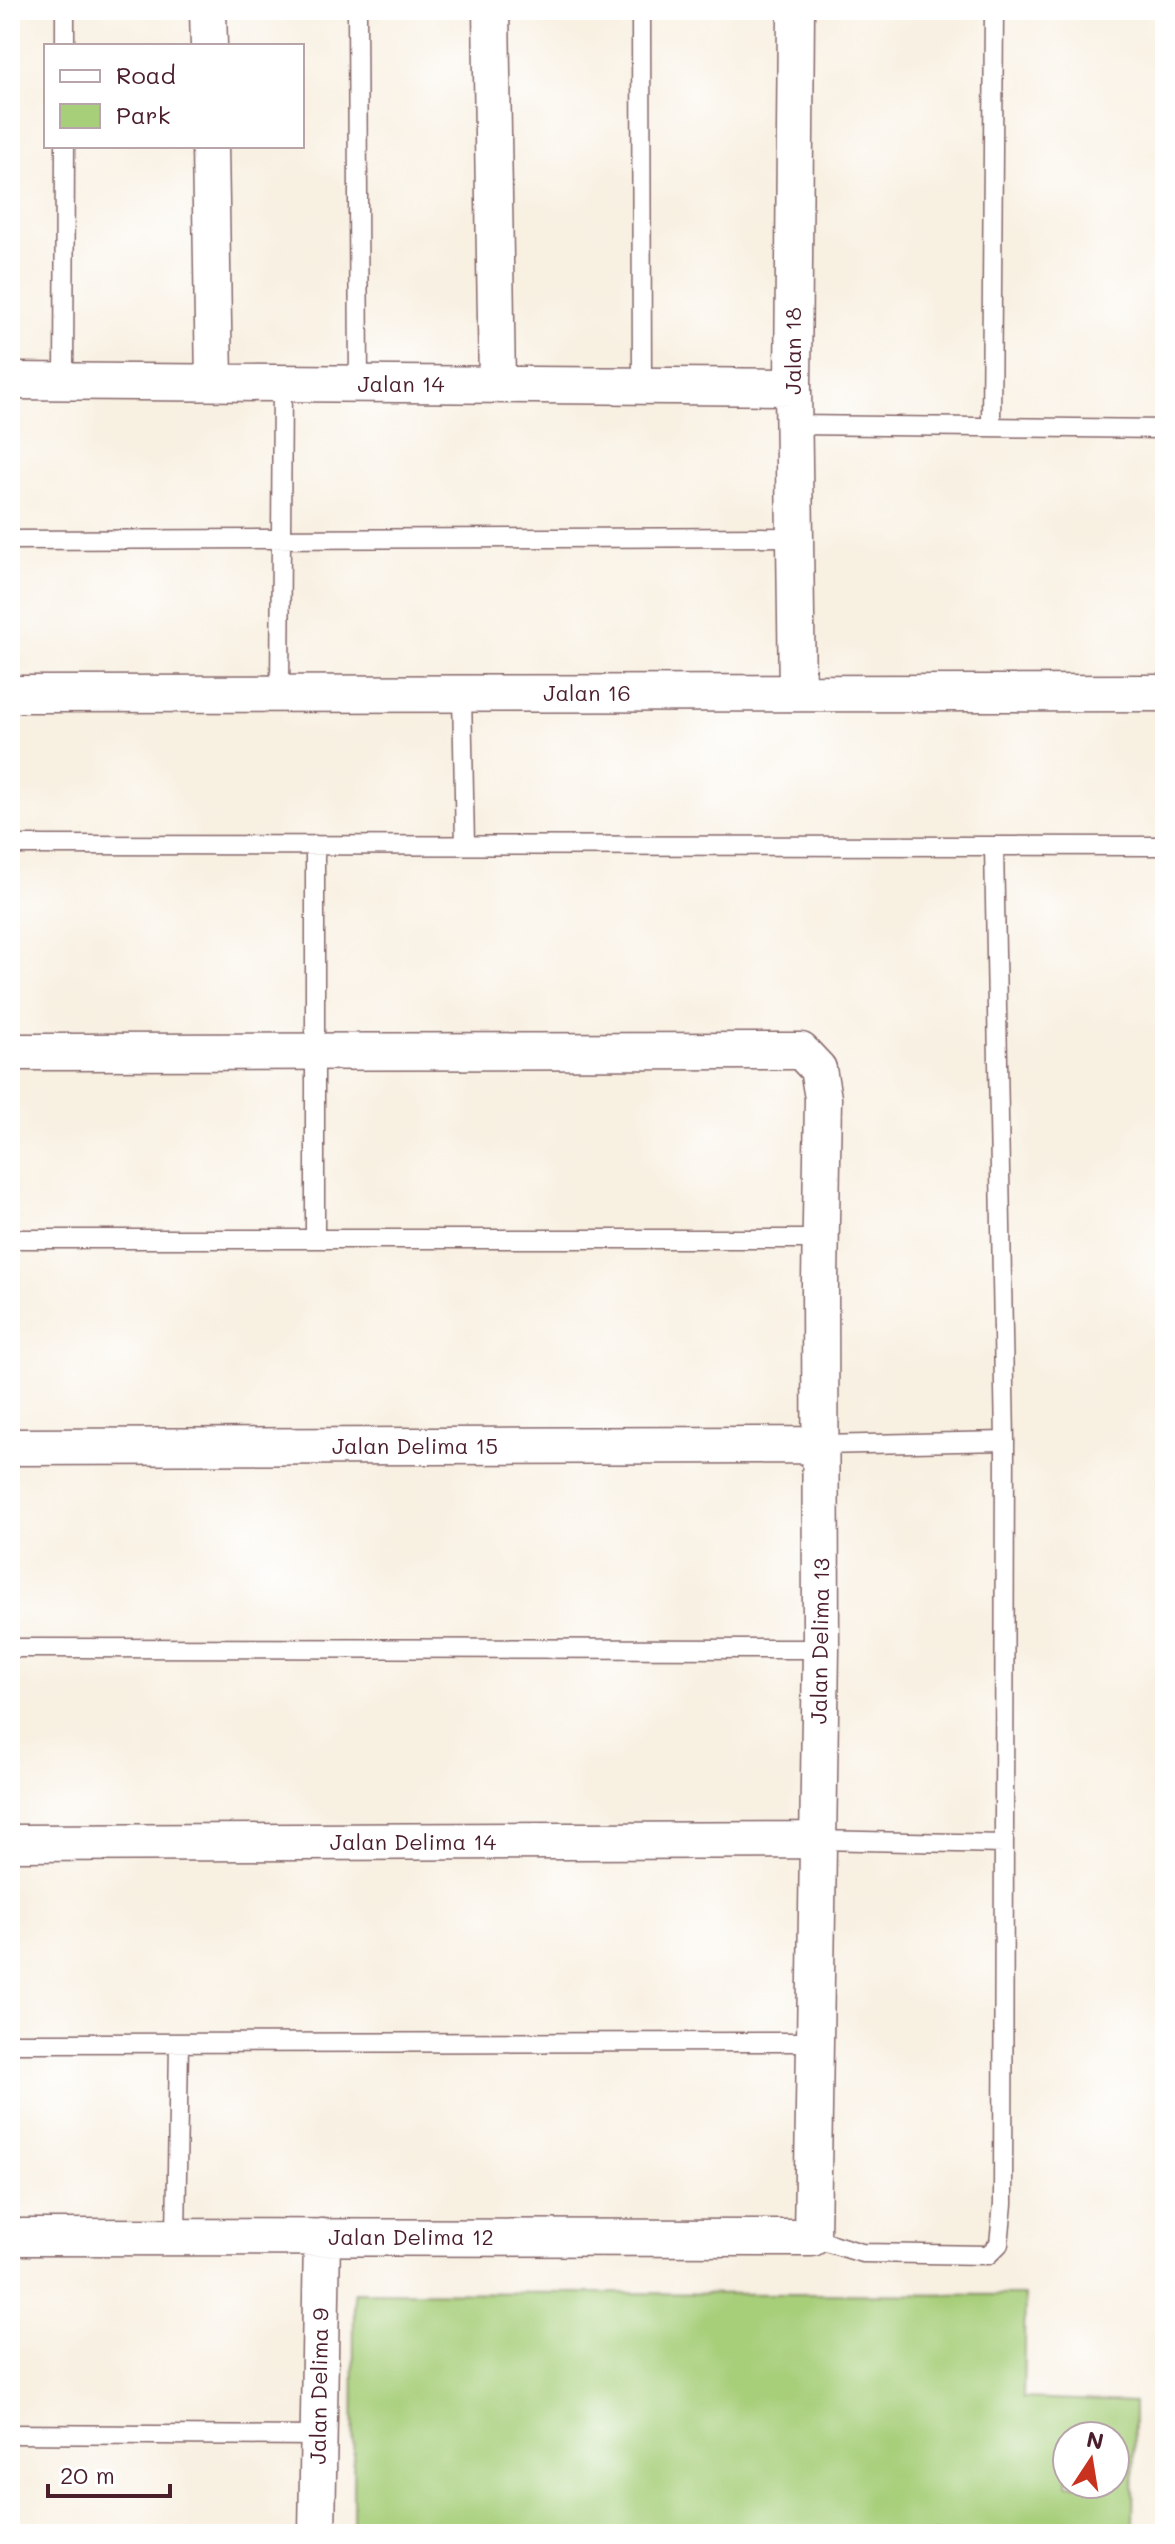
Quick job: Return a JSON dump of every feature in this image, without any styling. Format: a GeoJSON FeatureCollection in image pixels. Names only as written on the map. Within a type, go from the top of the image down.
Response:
{"type":"FeatureCollection","features":[{"type":"Feature","properties":{"kind":"street"},"geometry":{"type":"LineString","coordinates":[[208,10],[209,44]]}},
{"type":"Feature","properties":{"kind":"street"},"geometry":{"type":"LineString","coordinates":[[491,10],[497,384]]}},
{"type":"Feature","properties":{"kind":"street","name":"Jalan 18"},"geometry":{"type":"LineString","coordinates":[[796,10],[793,425],[797,693]]}},
{"type":"Feature","properties":{"kind":"street"},"geometry":{"type":"LineString","coordinates":[[210,148],[214,382]]}},
{"type":"Feature","properties":{"kind":"street","name":"Jalan 14"},"geometry":{"type":"LineString","coordinates":[[10,381],[793,387]]}},
{"type":"Feature","properties":{"kind":"street","name":"Jalan 16"},"geometry":{"type":"LineString","coordinates":[[10,694],[1165,693]]}},
{"type":"Feature","properties":{"kind":"street","name":"Jalan Delima 13"},"geometry":{"type":"LineString","coordinates":[[315,1052],[801,1051],[818,1069],[823,1098],[820,1239],[821,1649],[812,2238]]}},
{"type":"Feature","properties":{"kind":"street"},"geometry":{"type":"LineString","coordinates":[[10,1052],[315,1052]]}},
{"type":"Feature","properties":{"kind":"street","name":"Jalan Delima 15"},"geometry":{"type":"LineString","coordinates":[[10,1447],[820,1445]]}},
{"type":"Feature","properties":{"kind":"street","name":"Jalan Delima 14"},"geometry":{"type":"LineString","coordinates":[[10,1843],[816,1840]]}},
{"type":"Feature","properties":{"kind":"street","name":"Jalan Delima 12"},"geometry":{"type":"LineString","coordinates":[[10,2237],[812,2238]]}},
{"type":"Feature","properties":{"kind":"street","name":"Jalan Delima 9"},"geometry":{"type":"LineString","coordinates":[[317,2534],[322,2237]]}},
{"type":"Feature","properties":{"kind":"lane"},"geometry":{"type":"LineString","coordinates":[[65,10],[65,44]]}},
{"type":"Feature","properties":{"kind":"lane"},"geometry":{"type":"LineString","coordinates":[[357,10],[359,384]]}},
{"type":"Feature","properties":{"kind":"lane"},"geometry":{"type":"LineString","coordinates":[[641,10],[642,386]]}},
{"type":"Feature","properties":{"kind":"lane"},"geometry":{"type":"LineString","coordinates":[[991,427],[994,10]]}},
{"type":"Feature","properties":{"kind":"lane"},"geometry":{"type":"LineString","coordinates":[[64,381],[65,148]]}},
{"type":"Feature","properties":{"kind":"lane"},"geometry":{"type":"LineString","coordinates":[[280,693],[282,383]]}},
{"type":"Feature","properties":{"kind":"lane"},"geometry":{"type":"LineString","coordinates":[[793,425],[1165,429]]}},
{"type":"Feature","properties":{"kind":"lane"},"geometry":{"type":"LineString","coordinates":[[10,540],[795,537]]}},
{"type":"Feature","properties":{"kind":"lane"},"geometry":{"type":"LineString","coordinates":[[462,693],[465,845]]}},
{"type":"Feature","properties":{"kind":"lane"},"geometry":{"type":"LineString","coordinates":[[10,845],[1165,846]]}},
{"type":"Feature","properties":{"kind":"lane"},"geometry":{"type":"LineString","coordinates":[[315,845],[315,1239]]}},
{"type":"Feature","properties":{"kind":"lane"},"geometry":{"type":"LineString","coordinates":[[812,2238],[862,2253],[969,2257],[988,2255],[999,2244],[1003,2204],[1005,1441],[994,846]]}},
{"type":"Feature","properties":{"kind":"lane"},"geometry":{"type":"LineString","coordinates":[[10,1239],[820,1239]]}},
{"type":"Feature","properties":{"kind":"lane"},"geometry":{"type":"LineString","coordinates":[[820,1445],[1005,1441]]}},
{"type":"Feature","properties":{"kind":"lane"},"geometry":{"type":"LineString","coordinates":[[10,1648],[821,1649]]}},
{"type":"Feature","properties":{"kind":"lane"},"geometry":{"type":"LineString","coordinates":[[816,1840],[1004,1844]]}},
{"type":"Feature","properties":{"kind":"lane"},"geometry":{"type":"LineString","coordinates":[[10,2043],[814,2042]]}},
{"type":"Feature","properties":{"kind":"lane"},"geometry":{"type":"LineString","coordinates":[[176,2237],[179,2043]]}},
{"type":"Feature","properties":{"kind":"lane"},"geometry":{"type":"LineString","coordinates":[[10,2434],[318,2436]]}},
{"type":"Feature","properties":{"kind":"green space"},"geometry":{"type":"Polygon","coordinates":[[[354,2292],[1025,2295],[1023,2398],[1134,2402],[1133,2534],[353,2534],[354,2292]]]}}]}
